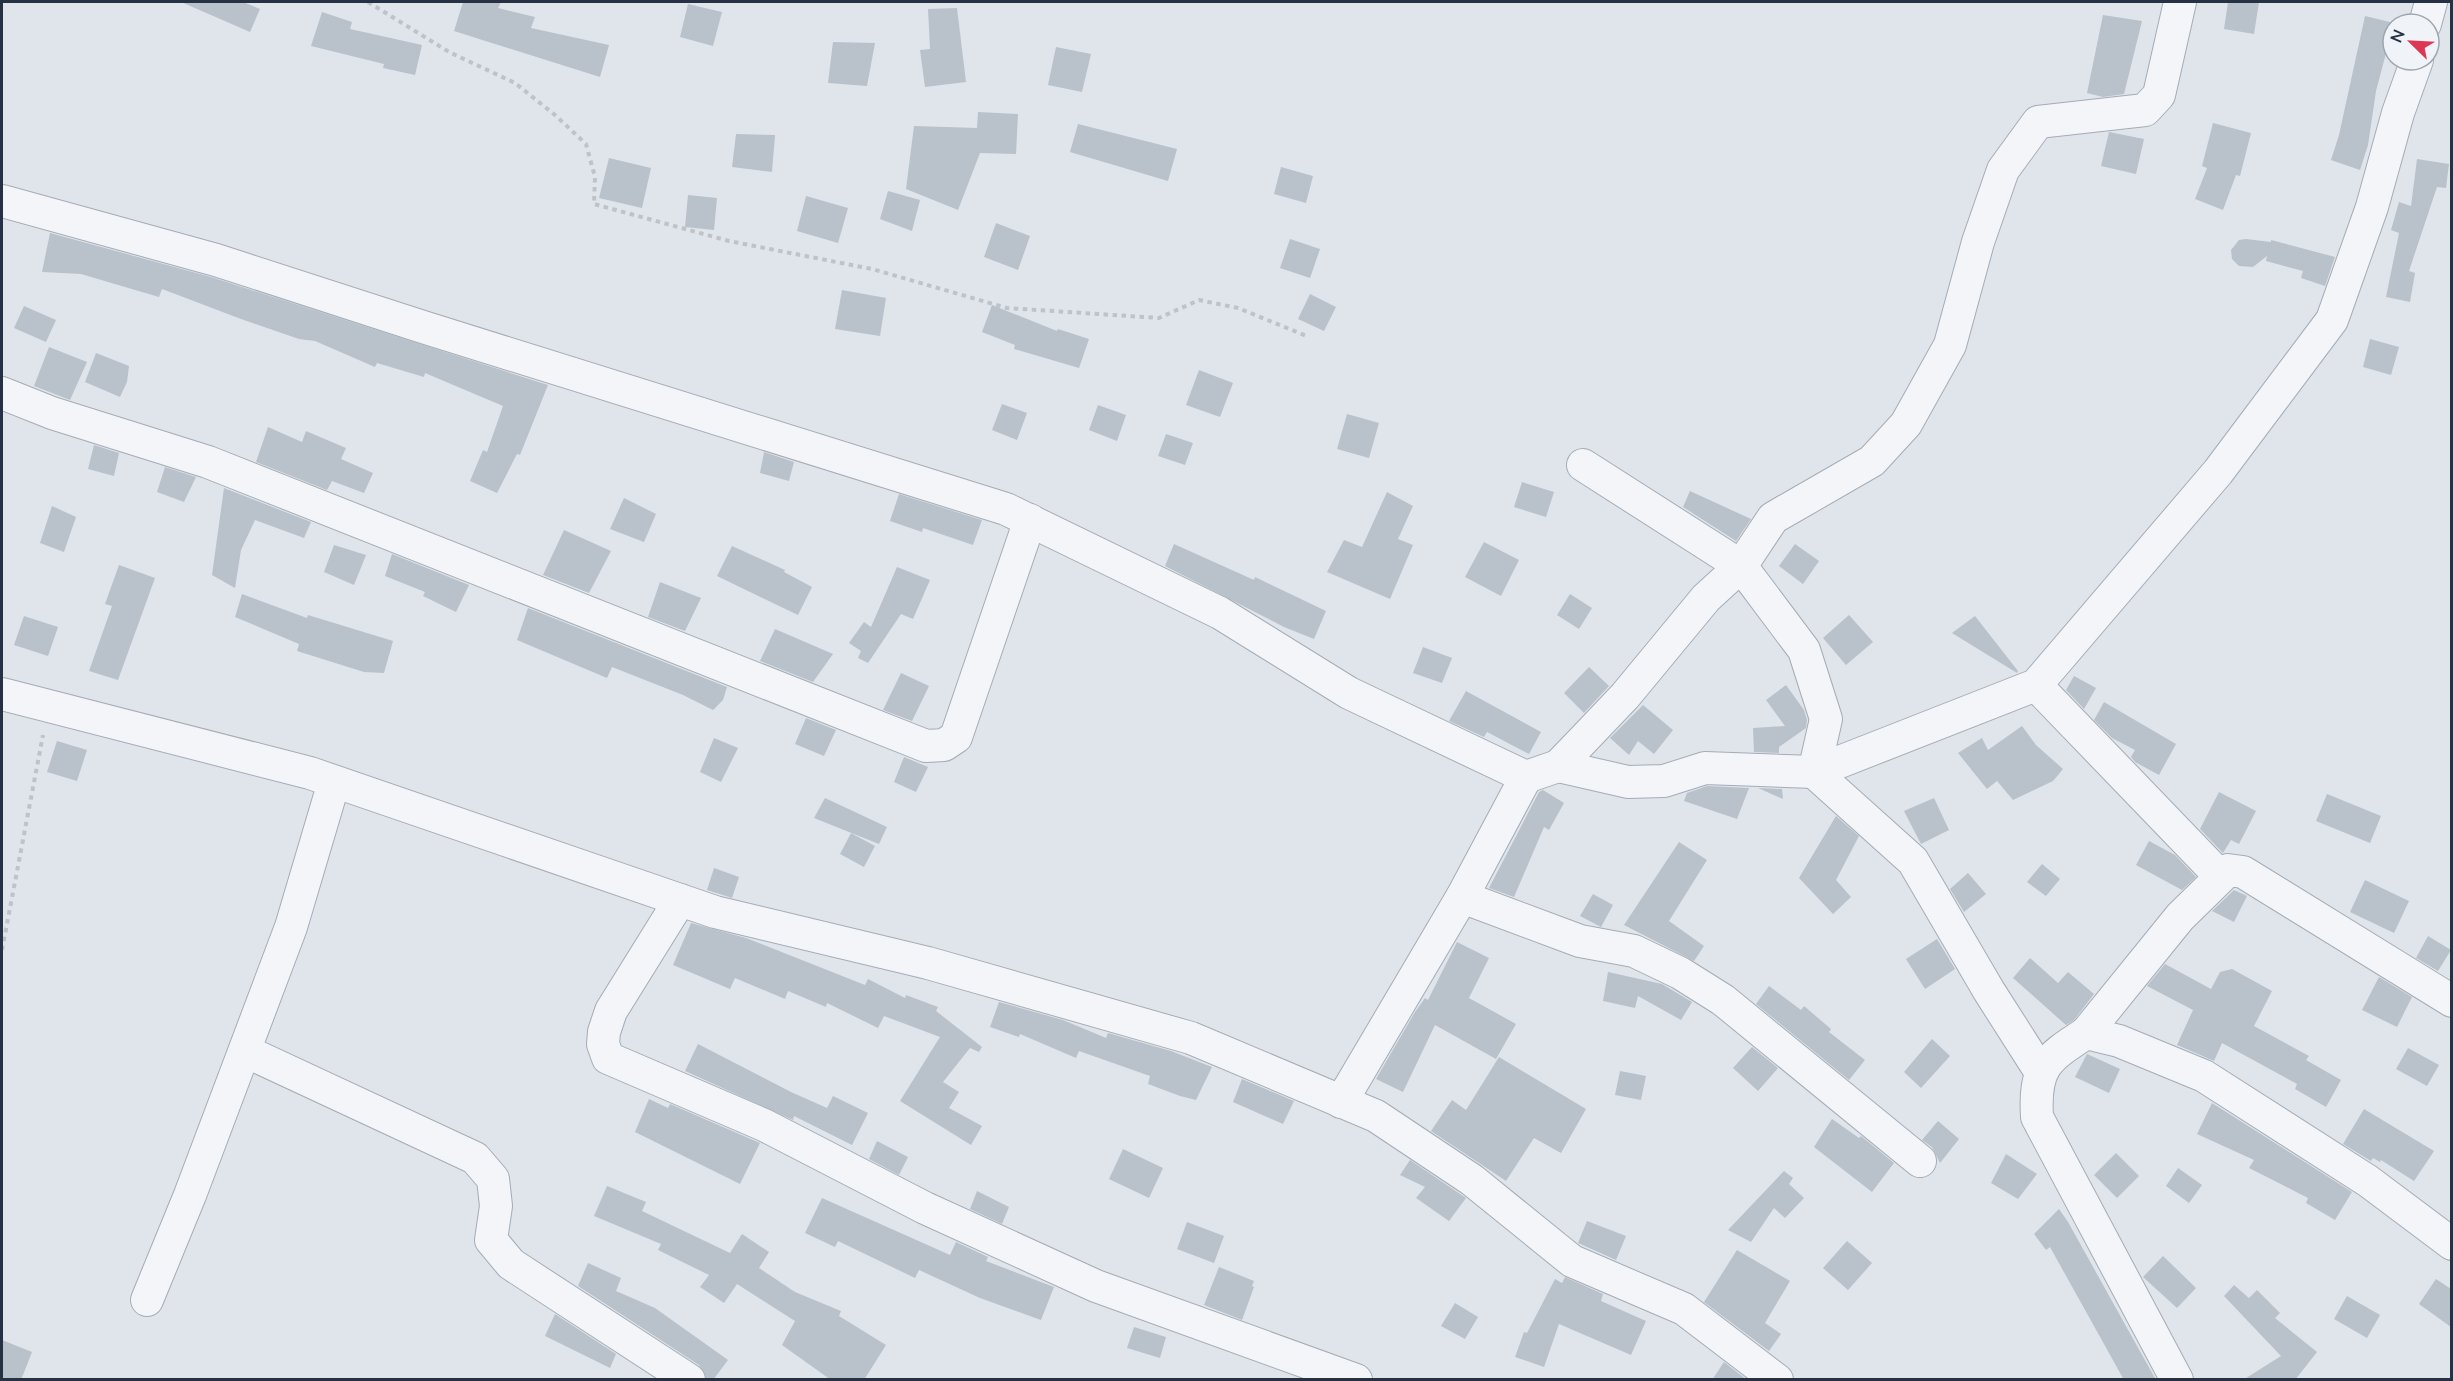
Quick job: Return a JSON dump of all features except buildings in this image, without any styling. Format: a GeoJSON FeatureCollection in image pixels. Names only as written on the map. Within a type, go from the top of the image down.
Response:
{"type":"FeatureCollection","features":[{"type":"Feature","properties":{"kind":"street"},"geometry":{"type":"LineString","coordinates":[[1341,1102],[1462,897],[1526,777],[1558,766],[1625,696],[1706,598],[1741,566],[1773,518],[1872,461],[1906,424],[1950,345],[1978,242],[2003,170],[2038,122],[2145,111],[2159,95],[2180,2]]}},
{"type":"Feature","properties":{"kind":"street"},"geometry":{"type":"LineString","coordinates":[[1558,766],[1628,782],[1664,781],[1705,768],[1814,772],[2036,685],[2218,472],[2332,320],[2372,207],[2398,113],[2413,72]]}},
{"type":"Feature","properties":{"kind":"street"},"geometry":{"type":"LineString","coordinates":[[2,201],[216,260],[1006,509],[1220,613],[1349,693],[1526,777]]}},
{"type":"Feature","properties":{"kind":"street"},"geometry":{"type":"LineString","coordinates":[[2,393],[52,413],[208,462],[926,746],[944,745],[956,737],[1030,520]]}},
{"type":"Feature","properties":{"kind":"street"},"geometry":{"type":"LineString","coordinates":[[1583,465],[1741,566],[1804,650],[1826,719],[1814,772]]}},
{"type":"Feature","properties":{"kind":"street"},"geometry":{"type":"LineString","coordinates":[[2036,685],[2220,876]]}},
{"type":"Feature","properties":{"kind":"street"},"geometry":{"type":"LineString","coordinates":[[2,694],[310,773],[715,912],[928,963],[1191,1038],[1376,1116],[1472,1180],[1572,1262],[1684,1309],[1777,1380]]}},
{"type":"Feature","properties":{"kind":"street"},"geometry":{"type":"LineString","coordinates":[[1814,772],[1913,861],[1989,991],[2040,1071]]}},
{"type":"Feature","properties":{"kind":"street"},"geometry":{"type":"LineString","coordinates":[[147,1300],[291,927],[334,782]]}},
{"type":"Feature","properties":{"kind":"street"},"geometry":{"type":"LineString","coordinates":[[2177,1380],[2037,1117],[2035,1090],[2040,1071],[2062,1049],[2086,1034],[2180,917],[2228,870],[2243,872],[2451,1001]]}},
{"type":"Feature","properties":{"kind":"street"},"geometry":{"type":"LineString","coordinates":[[1462,897],[1580,942],[1634,951],[1680,973],[1723,1000],[1920,1161]]}},
{"type":"Feature","properties":{"kind":"street"},"geometry":{"type":"LineString","coordinates":[[680,900],[611,1011],[604,1032],[603,1044],[608,1058],[764,1125],[925,1208],[1096,1286],[1356,1380]]}},
{"type":"Feature","properties":{"kind":"street"},"geometry":{"type":"LineString","coordinates":[[2086,1034],[2120,1041],[2204,1076],[2368,1180],[2451,1244]]}},
{"type":"Feature","properties":{"kind":"street"},"geometry":{"type":"LineString","coordinates":[[245,1051],[475,1158],[493,1179],[496,1206],[491,1239],[511,1264],[648,1368],[689,1380]]}},
{"type":"Feature","properties":{"kind":"path"},"geometry":{"type":"LineString","coordinates":[[368,2],[449,52],[515,83],[555,115],[586,144],[595,177],[594,204],[729,241],[872,269],[1006,308],[1159,318],[1199,300],[1238,308],[1309,337]]}},
{"type":"Feature","properties":{"kind":"path"},"geometry":{"type":"LineString","coordinates":[[2,950],[49,705]]}}]}
